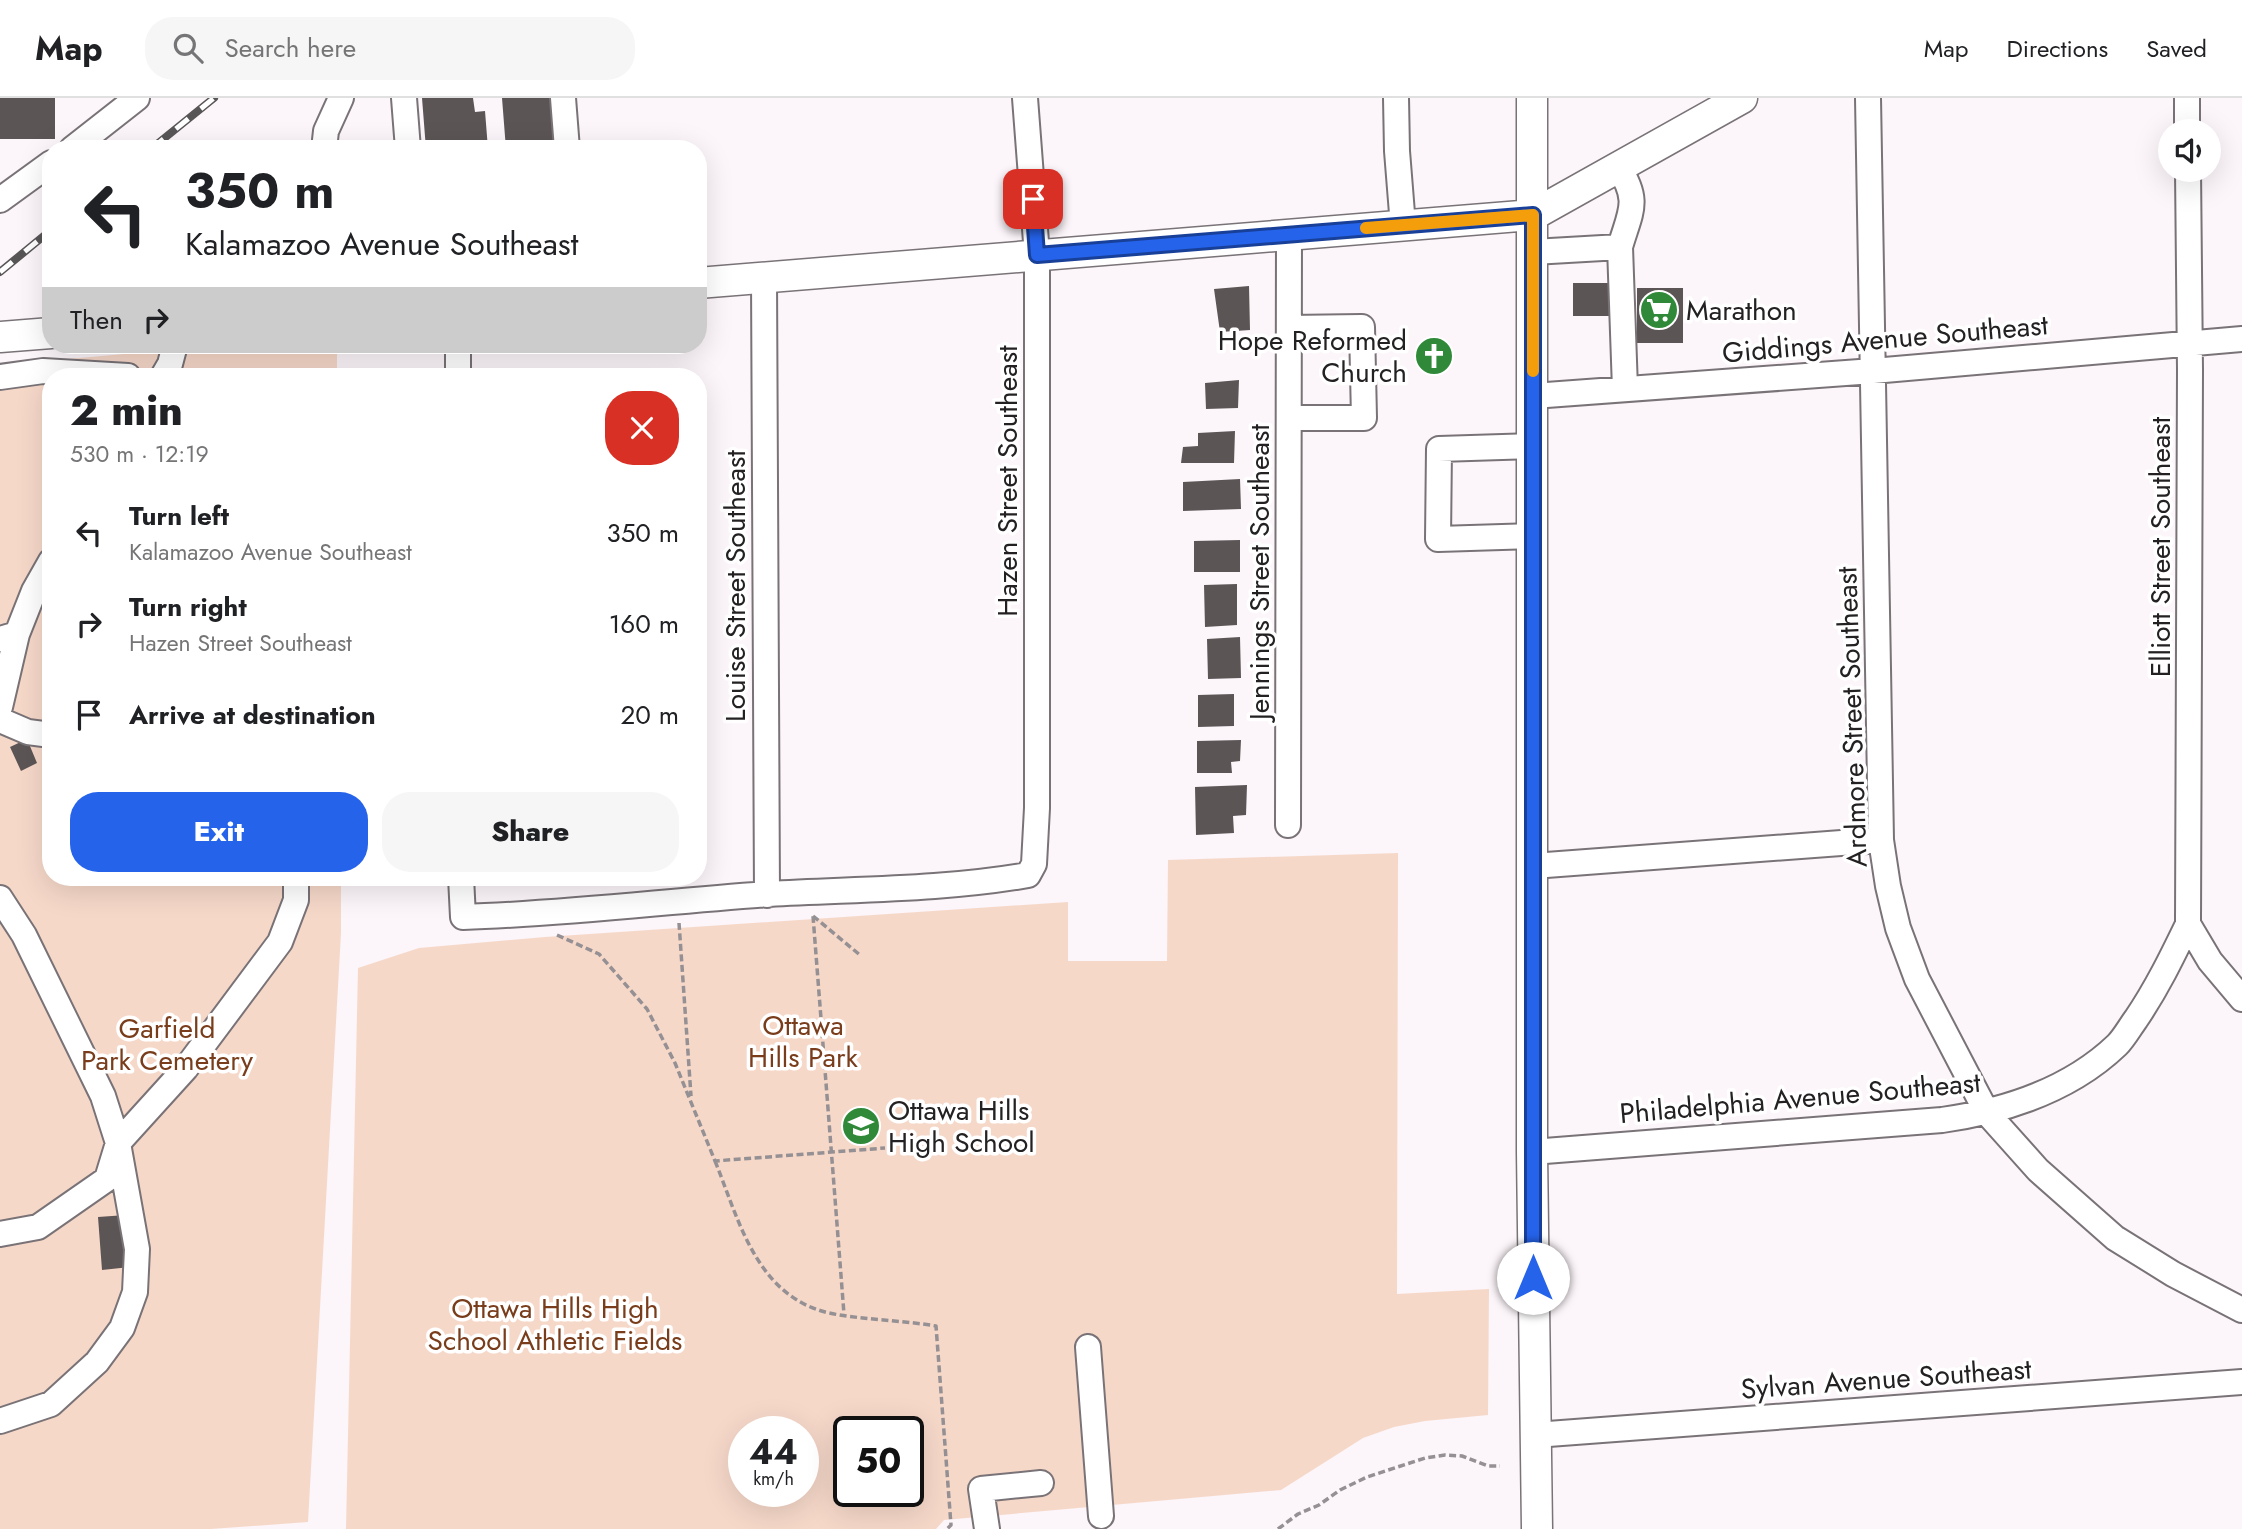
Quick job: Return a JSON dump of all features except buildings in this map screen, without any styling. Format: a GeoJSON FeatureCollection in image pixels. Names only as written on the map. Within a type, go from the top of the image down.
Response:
{"type":"FeatureCollection","features":[{"type":"Feature","properties":{"kind":"main road"},"geometry":{"type":"LineString","coordinates":[[1532,98],[1532,1152],[1536,1529]]}},
{"type":"Feature","properties":{"kind":"main road"},"geometry":{"type":"LineString","coordinates":[[707,282],[1533,215],[1742,98]]}},
{"type":"Feature","properties":{"kind":"main road"},"geometry":{"type":"LineString","coordinates":[[0,337],[42,334]]}},
{"type":"Feature","properties":{"kind":"street"},"geometry":{"type":"LineString","coordinates":[[83,140],[137,98]]}},
{"type":"Feature","properties":{"kind":"street"},"geometry":{"type":"LineString","coordinates":[[325,140],[341,98]]}},
{"type":"Feature","properties":{"kind":"street"},"geometry":{"type":"LineString","coordinates":[[404,98],[407,140]]}},
{"type":"Feature","properties":{"kind":"street"},"geometry":{"type":"LineString","coordinates":[[563,98],[566,140]]}},
{"type":"Feature","properties":{"kind":"street","name":"Hazen Street Southeast"},"geometry":{"type":"LineString","coordinates":[[767,895],[988,882],[1028,875],[1034,864],[1037,808],[1037,255],[1025,98]]}},
{"type":"Feature","properties":{"kind":"street"},"geometry":{"type":"LineString","coordinates":[[1396,98],[1403,226]]}},
{"type":"Feature","properties":{"kind":"street","name":"Ardmore Street Southeast"},"geometry":{"type":"LineString","coordinates":[[1868,98],[1881,840],[1898,928],[1917,979],[1987,1113],[2038,1170],[2115,1238],[2173,1274],[2242,1310]]}},
{"type":"Feature","properties":{"kind":"street"},"geometry":{"type":"LineString","coordinates":[[2187,98],[2187,119]]}},
{"type":"Feature","properties":{"kind":"street"},"geometry":{"type":"LineString","coordinates":[[1618,167],[1630,185],[1631,209],[1628,227],[1620,247],[1625,389]]}},
{"type":"Feature","properties":{"kind":"street"},"geometry":{"type":"LineString","coordinates":[[0,200],[42,170]]}},
{"type":"Feature","properties":{"kind":"street","name":"Elliott Street Southeast"},"geometry":{"type":"LineString","coordinates":[[2188,182],[2188,924]]}},
{"type":"Feature","properties":{"kind":"street","name":"Jennings Street Southeast"},"geometry":{"type":"LineString","coordinates":[[1288,825],[1289,235]]}},
{"type":"Feature","properties":{"kind":"street"},"geometry":{"type":"LineString","coordinates":[[1533,252],[1620,247]]}},
{"type":"Feature","properties":{"kind":"street","name":"Louise Street Southeast"},"geometry":{"type":"LineString","coordinates":[[764,278],[767,895]]}},
{"type":"Feature","properties":{"kind":"street"},"geometry":{"type":"LineString","coordinates":[[1289,328],[1362,327],[1364,418],[1289,418]]}},
{"type":"Feature","properties":{"kind":"street","name":"Giddings Avenue Southeast"},"geometry":{"type":"LineString","coordinates":[[1533,396],[2242,340]]}},
{"type":"Feature","properties":{"kind":"street"},"geometry":{"type":"LineString","coordinates":[[0,377],[42,371]]}},
{"type":"Feature","properties":{"kind":"street"},"geometry":{"type":"LineString","coordinates":[[1533,446],[1439,449],[1438,539],[1533,536]]}},
{"type":"Feature","properties":{"kind":"street"},"geometry":{"type":"LineString","coordinates":[[0,708],[9,637],[42,577]]}},
{"type":"Feature","properties":{"kind":"street"},"geometry":{"type":"LineString","coordinates":[[0,720],[28,732],[42,734]]}},
{"type":"Feature","properties":{"kind":"street"},"geometry":{"type":"LineString","coordinates":[[1533,866],[1881,840]]}},
{"type":"Feature","properties":{"kind":"street"},"geometry":{"type":"LineString","coordinates":[[0,1234],[38,1227],[107,1178],[118,1143],[186,1068],[280,942],[296,900],[296,886]]}},
{"type":"Feature","properties":{"kind":"street"},"geometry":{"type":"LineString","coordinates":[[461,886],[463,917],[767,895]]}},
{"type":"Feature","properties":{"kind":"street"},"geometry":{"type":"LineString","coordinates":[[0,898],[24,935],[103,1096],[118,1143],[137,1249],[135,1292],[122,1328],[97,1362],[51,1404],[0,1421]]}},
{"type":"Feature","properties":{"kind":"street"},"geometry":{"type":"LineString","coordinates":[[2188,924],[2210,961],[2242,999]]}},
{"type":"Feature","properties":{"kind":"street","name":"Philadelphia Avenue Southeast"},"geometry":{"type":"LineString","coordinates":[[1532,1152],[1942,1120],[1987,1113],[2035,1096],[2080,1075],[2119,1044],[2166,972],[2188,924]]}},
{"type":"Feature","properties":{"kind":"street"},"geometry":{"type":"LineString","coordinates":[[119,1268],[122,1328]]}},
{"type":"Feature","properties":{"kind":"street"},"geometry":{"type":"LineString","coordinates":[[1088,1347],[1101,1516]]}},
{"type":"Feature","properties":{"kind":"street","name":"Sylvan Avenue Southeast"},"geometry":{"type":"LineString","coordinates":[[1535,1435],[2242,1382]]}},
{"type":"Feature","properties":{"kind":"street"},"geometry":{"type":"LineString","coordinates":[[987,1529],[981,1489],[1041,1483]]}},
{"type":"Feature","properties":{"kind":"path"},"geometry":{"type":"LineString","coordinates":[[844,1314],[813,916],[860,955]]}},
{"type":"Feature","properties":{"kind":"path"},"geometry":{"type":"LineString","coordinates":[[680,923],[692,1101]]}},
{"type":"Feature","properties":{"kind":"path"},"geometry":{"type":"LineString","coordinates":[[553,933],[599,954],[647,1009],[676,1063],[752,1254],[767,1273],[784,1290],[809,1306],[829,1312],[936,1326],[949,1528]]}},
{"type":"Feature","properties":{"kind":"path"},"geometry":{"type":"LineString","coordinates":[[715,1161],[885,1148]]}},
{"type":"Feature","properties":{"kind":"path"},"geometry":{"type":"LineString","coordinates":[[1278,1529],[1298,1514],[1358,1482],[1425,1458],[1462,1456],[1488,1466],[1500,1466]]}},
{"type":"Feature","properties":{"kind":"green space","name":"Garfield Park Cemetery"},"geometry":{"type":"Polygon","coordinates":[[[124,354],[337,354],[337,368],[42,368],[42,886],[341,886],[341,933],[308,1522],[211,1529],[0,1529],[0,365],[124,354]]]}},
{"type":"Feature","properties":{"kind":"green space","name":"Ottawa Hills High School Athletic Fields"},"geometry":{"type":"Polygon","coordinates":[[[1398,853],[1397,1294],[1489,1289],[1488,1415],[1425,1421],[1394,1427],[1363,1438],[1281,1490],[944,1520],[936,1529],[346,1529],[358,968],[419,948],[1068,902],[1068,961],[1167,961],[1168,860],[1398,853]]]}},
{"type":"Feature","properties":{"kind":"railway"},"geometry":{"type":"LineString","coordinates":[[162,140],[214,98]]}},
{"type":"Feature","properties":{"kind":"railway"},"geometry":{"type":"LineString","coordinates":[[0,272],[42,237]]}},
{"type":"Feature","properties":{"kind":"slow traffic"},"geometry":{"type":"LineString","coordinates":[[1366,228],[1533,215],[1533,371]]}},
{"type":"Feature","properties":{"kind":"place","name":"Marathon"},"geometry":{"type":"Point","coordinates":[1659,310]}},
{"type":"Feature","properties":{"kind":"place","name":"Hope Reformed Church"},"geometry":{"type":"Point","coordinates":[1434,356]}},
{"type":"Feature","properties":{"kind":"place","name":"Ottawa Hills High School"},"geometry":{"type":"Point","coordinates":[861,1126]}},
{"type":"Feature","properties":{"kind":"route"},"geometry":{"type":"LineString","coordinates":[[1033,199],[1037,255],[1533,215],[1533,1278]]}},
{"type":"Feature","properties":{"kind":"park label","name":"Ottawa Hills Park"},"geometry":{"type":"Point","coordinates":[803,1041]}}]}
